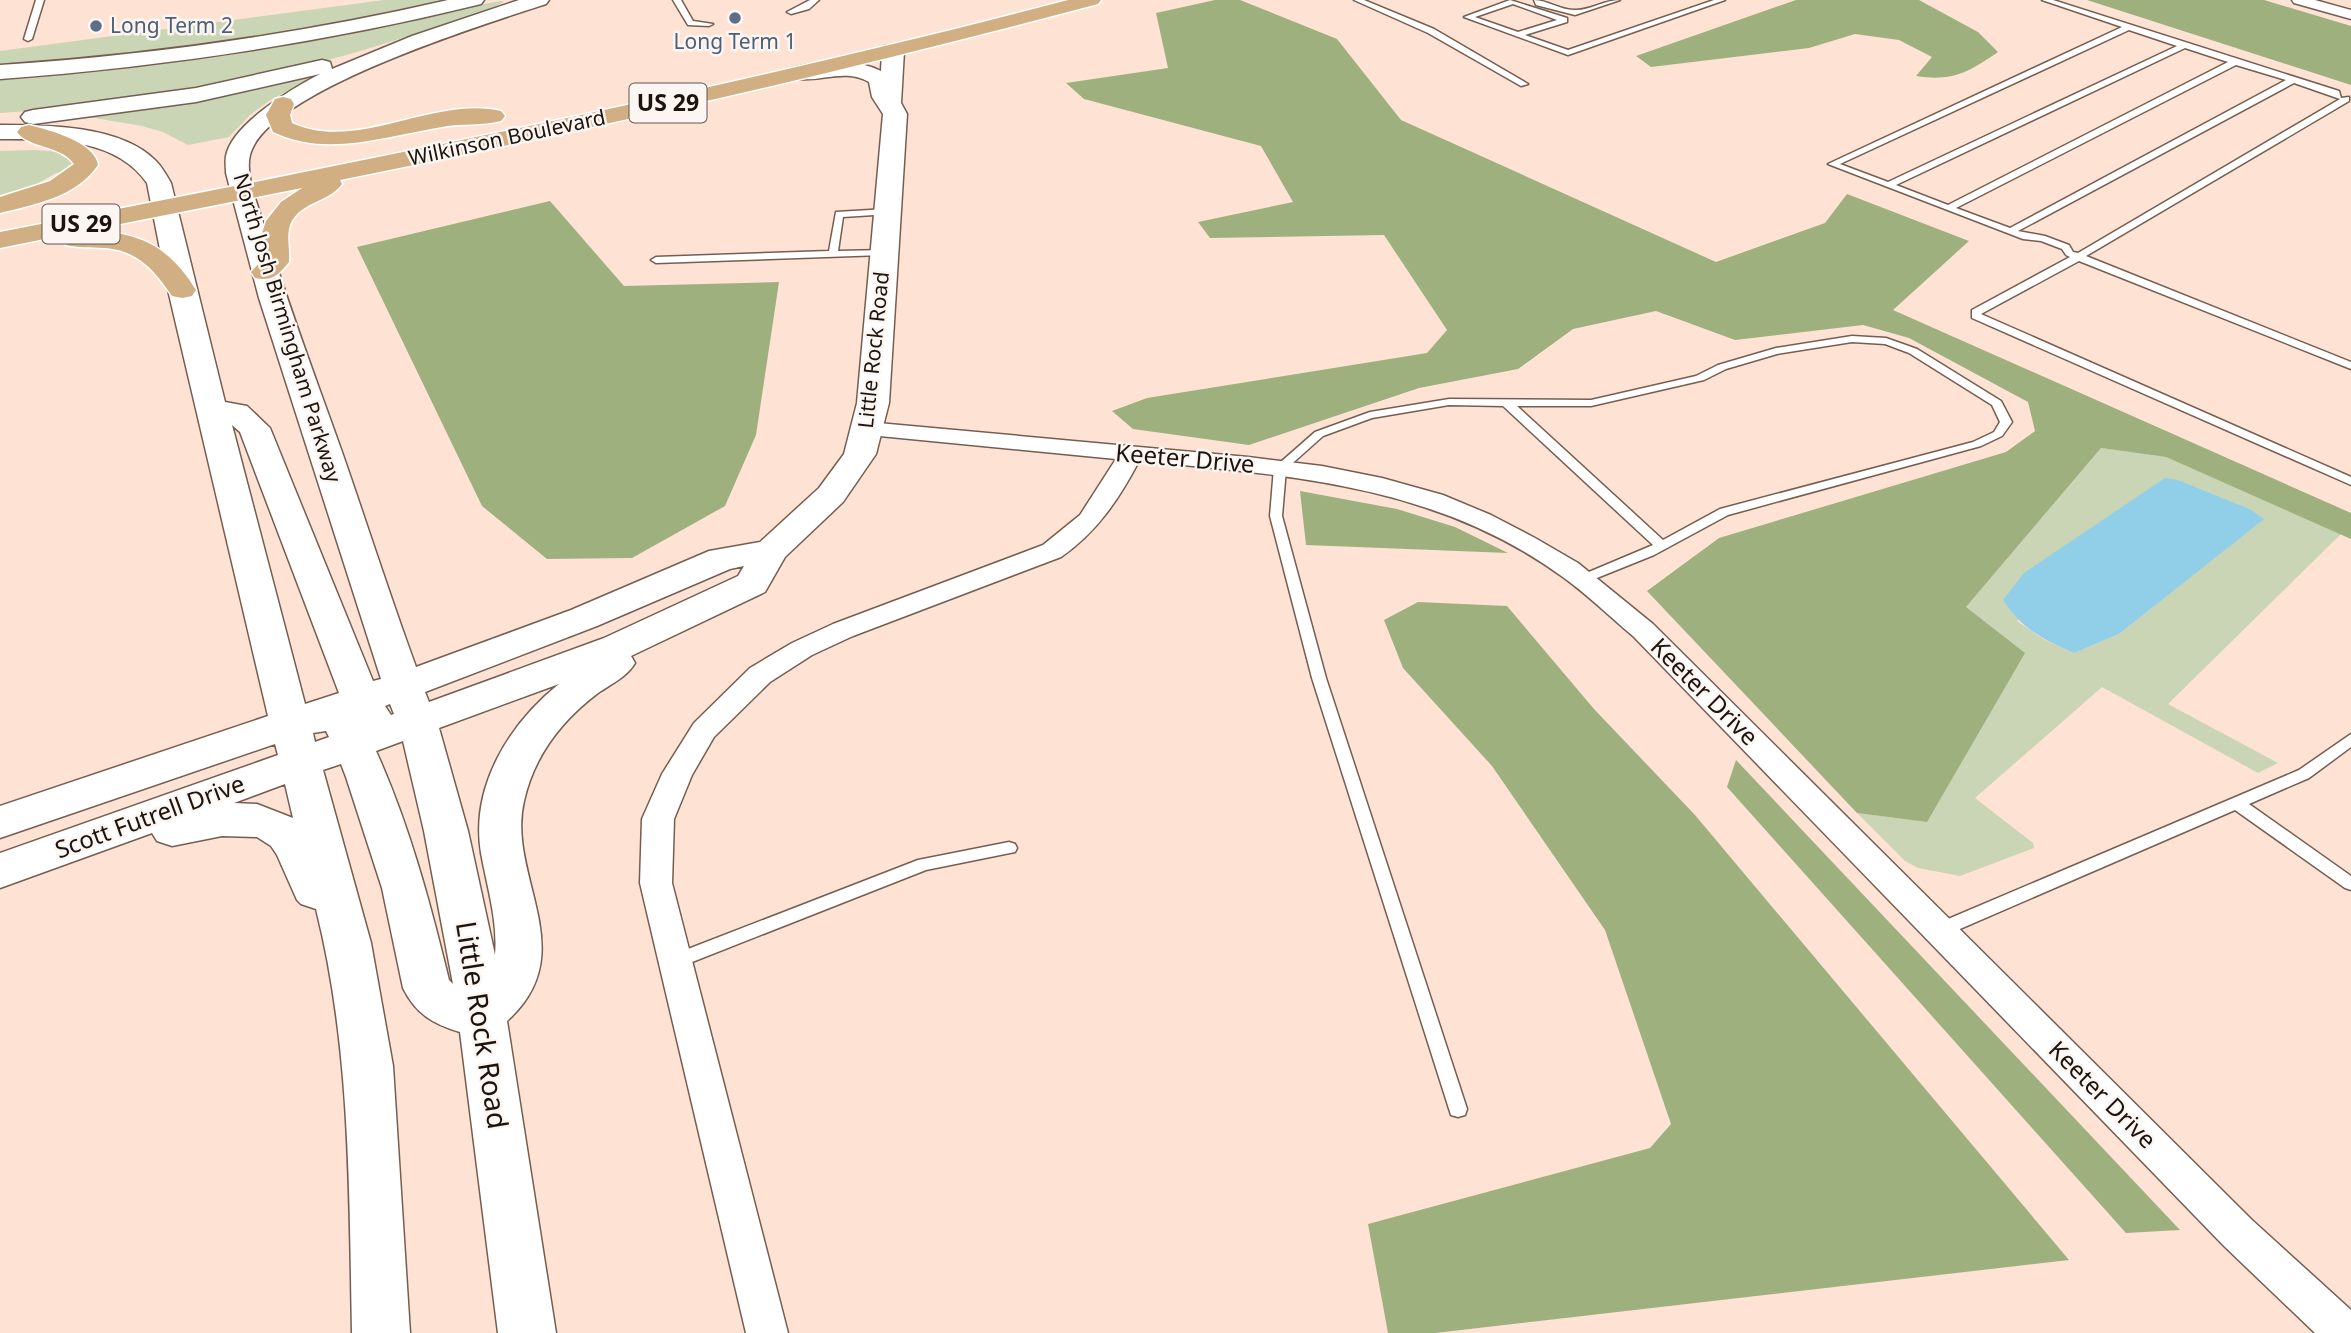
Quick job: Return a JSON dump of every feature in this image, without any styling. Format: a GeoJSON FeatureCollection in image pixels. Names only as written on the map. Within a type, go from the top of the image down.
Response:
{"type":"FeatureCollection","features":[{"type":"Feature","properties":{"kind":"main road"},"geometry":{"type":"LineString","coordinates":[[0,72],[103,64],[267,42],[474,0]]}},
{"type":"Feature","properties":{"kind":"main road"},"geometry":{"type":"LineString","coordinates":[[0,120],[196,95],[266,81],[435,36],[539,0]]}},
{"type":"Feature","properties":{"kind":"main road"},"geometry":{"type":"LineString","coordinates":[[993,5],[1016,0]]}},
{"type":"Feature","properties":{"kind":"main road"},"geometry":{"type":"LineString","coordinates":[[892,51],[901,42],[916,36],[1057,0]]}},
{"type":"Feature","properties":{"kind":"main road","name":"Wilkinson Boulevard"},"geometry":{"type":"LineString","coordinates":[[152,193],[406,159],[802,73],[1091,0]]}},
{"type":"Feature","properties":{"kind":"main road","name":"North Josh Birmingham Parkway"},"geometry":{"type":"LineString","coordinates":[[409,704],[265,272],[239,180],[236,158],[244,140],[283,103],[335,74],[435,36]]}},
{"type":"Feature","properties":{"kind":"main road"},"geometry":{"type":"LineString","coordinates":[[916,64],[917,50],[939,40]]}},
{"type":"Feature","properties":{"kind":"main road","name":"Little Rock Road"},"geometry":{"type":"LineString","coordinates":[[527,1333],[482,1013],[463,908],[428,758],[409,704],[617,647],[752,584],[771,551],[819,507],[845,478],[860,454],[873,402],[883,252],[900,106],[892,51]]}},
{"type":"Feature","properties":{"kind":"main road"},"geometry":{"type":"LineString","coordinates":[[802,73],[832,69],[867,73],[879,79],[883,97],[900,106]]}},
{"type":"Feature","properties":{"kind":"main road"},"geometry":{"type":"LineString","coordinates":[[283,103],[278,115],[281,127],[290,133],[315,137],[357,134],[462,117],[493,116]]}},
{"type":"Feature","properties":{"kind":"main road","name":"Wilkinson Boulevard"},"geometry":{"type":"LineString","coordinates":[[287,157],[519,110]]}},
{"type":"Feature","properties":{"kind":"main road"},"geometry":{"type":"LineString","coordinates":[[0,131],[87,139],[121,149],[147,165],[152,193],[182,290],[336,897],[359,1002],[368,1066],[381,1333]]}},
{"type":"Feature","properties":{"kind":"main road"},"geometry":{"type":"LineString","coordinates":[[0,205],[60,186],[76,176],[86,165],[85,158],[71,148],[29,132]]}},
{"type":"Feature","properties":{"kind":"main road"},"geometry":{"type":"LineString","coordinates":[[265,272],[275,262],[276,227],[293,205],[335,182],[406,159]]}},
{"type":"Feature","properties":{"kind":"main road","name":"Wilkinson Boulevard"},"geometry":{"type":"LineString","coordinates":[[239,180],[261,163]]}},
{"type":"Feature","properties":{"kind":"main road","name":"Wilkinson Boulevard"},"geometry":{"type":"LineString","coordinates":[[210,173],[239,180]]}},
{"type":"Feature","properties":{"kind":"main road","name":"Wilkinson Boulevard"},"geometry":{"type":"LineString","coordinates":[[0,240],[152,193],[184,178]]}},
{"type":"Feature","properties":{"kind":"main road","name":"US 29"},"geometry":{"type":"LineString","coordinates":[[0,212],[96,194]]}},
{"type":"Feature","properties":{"kind":"main road"},"geometry":{"type":"LineString","coordinates":[[0,249],[73,239],[128,243],[145,249],[161,260],[182,290]]}},
{"type":"Feature","properties":{"kind":"main road"},"geometry":{"type":"LineString","coordinates":[[212,410],[236,412],[254,428],[357,721],[404,888],[427,988],[435,999],[448,1007],[461,1012],[482,1013],[491,1006],[508,986],[519,951],[519,924],[499,826],[508,782],[520,754],[546,720],[590,680],[679,630],[701,614],[710,603]]}},
{"type":"Feature","properties":{"kind":"main road"},"geometry":{"type":"LineString","coordinates":[[0,860],[295,743],[331,716],[357,721],[397,694],[409,704],[619,618],[644,602],[661,586],[722,559],[771,551]]}},
{"type":"Feature","properties":{"kind":"main road","name":"Scott Futrell Drive"},"geometry":{"type":"LineString","coordinates":[[0,822],[295,743]]}},
{"type":"Feature","properties":{"kind":"main road","name":"Scott Futrell Drive"},"geometry":{"type":"LineString","coordinates":[[0,871],[295,743]]}},
{"type":"Feature","properties":{"kind":"main road"},"geometry":{"type":"LineString","coordinates":[[0,886],[160,833],[237,818],[271,826],[285,833],[297,849],[308,882],[321,894],[336,897]]}},
{"type":"Feature","properties":{"kind":"street"},"geometry":{"type":"LineString","coordinates":[[2299,0],[2351,15]]}},
{"type":"Feature","properties":{"kind":"street","name":"Keeter Drive"},"geometry":{"type":"LineString","coordinates":[[867,429],[1280,468],[1347,478],[1434,500],[1515,537],[1582,580],[1643,630],[2238,1233],[2345,1333]]}},
{"type":"Feature","properties":{"kind":"street"},"geometry":{"type":"LineString","coordinates":[[768,1333],[656,883],[658,819],[677,774],[704,730],[761,675],[802,649],[843,630],[1052,551],[1071,540],[1097,513],[1131,454]]}},
{"type":"Feature","properties":{"kind":"lane"},"geometry":{"type":"LineString","coordinates":[[29,39],[40,0]]}},
{"type":"Feature","properties":{"kind":"lane"},"geometry":{"type":"LineString","coordinates":[[677,0],[691,23],[709,24]]}},
{"type":"Feature","properties":{"kind":"lane"},"geometry":{"type":"LineString","coordinates":[[791,12],[806,7],[815,0]]}},
{"type":"Feature","properties":{"kind":"lane"},"geometry":{"type":"LineString","coordinates":[[1357,0],[1432,31],[1524,84]]}},
{"type":"Feature","properties":{"kind":"lane"},"geometry":{"type":"LineString","coordinates":[[1538,0],[1539,3],[1575,13],[1616,0]]}},
{"type":"Feature","properties":{"kind":"lane"},"geometry":{"type":"LineString","coordinates":[[1517,35],[1564,20],[1513,2],[1468,17],[1568,54],[1721,0]]}},
{"type":"Feature","properties":{"kind":"lane"},"geometry":{"type":"LineString","coordinates":[[2046,0],[2345,99]]}},
{"type":"Feature","properties":{"kind":"lane"},"geometry":{"type":"LineString","coordinates":[[2129,27],[1832,164],[2011,231],[2026,237],[2030,243],[2055,253],[2073,255],[2351,366]]}},
{"type":"Feature","properties":{"kind":"lane"},"geometry":{"type":"LineString","coordinates":[[1889,185],[2185,46]]}},
{"type":"Feature","properties":{"kind":"lane"},"geometry":{"type":"LineString","coordinates":[[1948,208],[2235,62]]}},
{"type":"Feature","properties":{"kind":"lane"},"geometry":{"type":"LineString","coordinates":[[2011,231],[2291,81]]}},
{"type":"Feature","properties":{"kind":"lane"},"geometry":{"type":"LineString","coordinates":[[2345,99],[1976,312],[1976,316],[2351,481]]}},
{"type":"Feature","properties":{"kind":"lane"},"geometry":{"type":"LineString","coordinates":[[833,254],[839,214],[887,212]]}},
{"type":"Feature","properties":{"kind":"lane"},"geometry":{"type":"LineString","coordinates":[[656,260],[883,252]]}},
{"type":"Feature","properties":{"kind":"lane"},"geometry":{"type":"LineString","coordinates":[[1458,1109],[1319,678],[1276,516],[1280,468],[1319,434],[1370,415],[1449,402],[1591,402],[1700,378],[1722,367],[1776,351],[1852,338],[1886,341],[1913,351],[1997,404],[2006,422],[1998,434],[1977,444],[1724,512],[1661,545],[1582,580]]}},
{"type":"Feature","properties":{"kind":"lane"},"geometry":{"type":"LineString","coordinates":[[1507,403],[1661,545]]}},
{"type":"Feature","properties":{"kind":"lane"},"geometry":{"type":"LineString","coordinates":[[1940,930],[2304,774],[2351,739]]}},
{"type":"Feature","properties":{"kind":"lane"},"geometry":{"type":"LineString","coordinates":[[2237,803],[2351,884]]}},
{"type":"Feature","properties":{"kind":"lane"},"geometry":{"type":"LineString","coordinates":[[674,962],[924,864],[1009,848]]}},
{"type":"Feature","properties":{"kind":"green space"},"geometry":{"type":"Polygon","coordinates":[[[384,0],[456,0],[215,46],[0,68],[0,51],[384,0]]]}},
{"type":"Feature","properties":{"kind":"green space"},"geometry":{"type":"Polygon","coordinates":[[[1215,0],[1240,0],[1337,39],[1401,120],[1716,262],[1825,223],[1847,194],[1969,241],[1893,310],[2351,513],[2351,539],[2166,457],[2101,448],[1966,607],[2025,653],[1927,822],[1857,813],[1647,591],[1719,538],[2006,452],[2035,431],[2028,402],[1909,338],[1863,325],[1735,340],[1656,311],[1573,329],[1518,369],[1419,388],[1249,445],[1133,429],[1112,411],[1147,398],[1427,353],[1447,330],[1384,235],[1210,238],[1198,222],[1293,202],[1261,146],[1084,99],[1066,83],[1168,68],[1156,13],[1215,0]]]}},
{"type":"Feature","properties":{"kind":"green space"},"geometry":{"type":"Polygon","coordinates":[[[1796,0],[1919,0],[1978,32],[1998,52],[1969,70],[1940,78],[1916,76],[1932,57],[1899,40],[1855,34],[1809,48],[1651,67],[1636,56],[1796,0]]]}},
{"type":"Feature","properties":{"kind":"green space"},"geometry":{"type":"Polygon","coordinates":[[[2087,0],[2264,0],[2351,26],[2351,85],[2087,0]]]}},
{"type":"Feature","properties":{"kind":"green space"},"geometry":{"type":"Polygon","coordinates":[[[504,2],[460,20],[364,50],[261,77],[105,104],[0,113],[0,80],[120,69],[239,53],[341,36],[504,2]]]}},
{"type":"Feature","properties":{"kind":"green space"},"geometry":{"type":"Polygon","coordinates":[[[307,76],[311,78],[269,101],[250,115],[229,137],[188,145],[163,132],[142,126],[82,116],[307,76]]]}},
{"type":"Feature","properties":{"kind":"green space"},"geometry":{"type":"Polygon","coordinates":[[[0,151],[61,152],[73,161],[69,172],[56,173],[37,184],[0,195],[0,151]]]}},
{"type":"Feature","properties":{"kind":"green space"},"geometry":{"type":"Polygon","coordinates":[[[550,201],[624,286],[779,282],[756,435],[725,506],[632,558],[547,559],[482,506],[357,247],[550,201]]]}},
{"type":"Feature","properties":{"kind":"green space"},"geometry":{"type":"Polygon","coordinates":[[[2101,448],[2166,457],[2341,534],[2168,704],[2278,763],[2258,773],[2102,687],[1975,798],[2033,843],[2034,848],[1960,876],[1918,868],[1905,861],[1857,813],[1927,822],[1966,607],[2101,448]],[[2178,480],[2017,621],[2043,639],[2074,653],[2119,634],[2263,519],[2250,509],[2178,480]]]}},
{"type":"Feature","properties":{"kind":"green space"},"geometry":{"type":"Polygon","coordinates":[[[1300,491],[1397,509],[1455,527],[1508,553],[1306,545],[1300,491]]]}},
{"type":"Feature","properties":{"kind":"green space"},"geometry":{"type":"Polygon","coordinates":[[[1418,602],[1507,606],[1594,709],[1695,815],[2069,1260],[1435,1333],[1388,1333],[1368,1224],[1650,1148],[1671,1124],[1605,930],[1492,766],[1403,668],[1384,620],[1418,602]]]}},
{"type":"Feature","properties":{"kind":"green space"},"geometry":{"type":"Polygon","coordinates":[[[1736,760],[2180,1230],[2126,1233],[1727,787],[1736,760]]]}},
{"type":"Feature","properties":{"kind":"water"},"geometry":{"type":"Polygon","coordinates":[[[2165,478],[2178,480],[2250,509],[2264,519],[2119,634],[2074,653],[2043,638],[2018,619],[2003,600],[2024,573],[2165,478]]]}},
{"type":"Feature","properties":{"kind":"place","name":"Long Term 1"},"geometry":{"type":"Point","coordinates":[735,18]}},
{"type":"Feature","properties":{"kind":"place","name":"Long Term 2"},"geometry":{"type":"Point","coordinates":[96,26]}}]}
